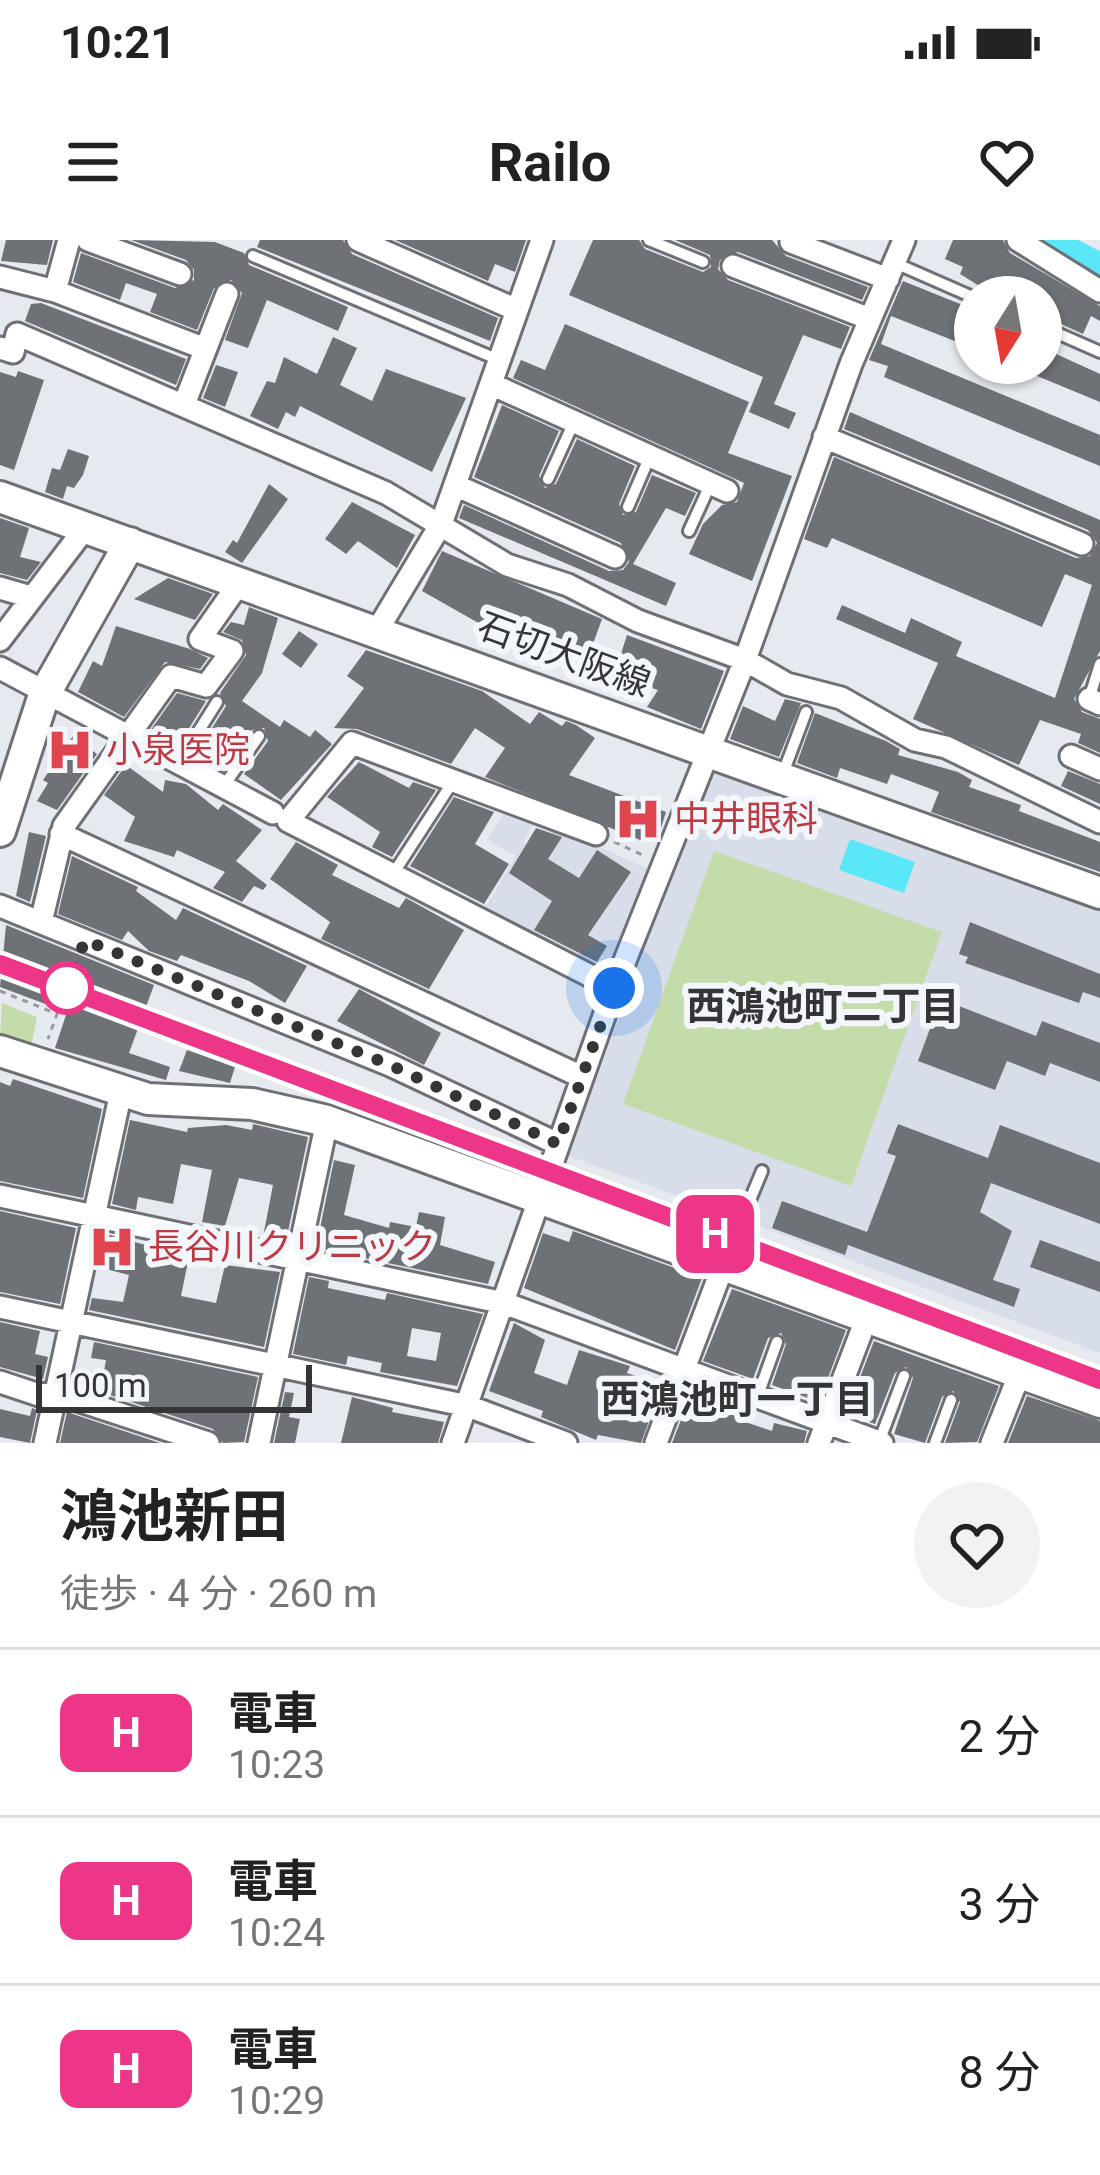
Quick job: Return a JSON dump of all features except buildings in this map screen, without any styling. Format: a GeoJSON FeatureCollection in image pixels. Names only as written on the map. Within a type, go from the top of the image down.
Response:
{"type":"FeatureCollection","features":[{"type":"Feature","properties":{"kind":"street"},"geometry":{"type":"LineString","coordinates":[[55,291],[68,240]]}},
{"type":"Feature","properties":{"kind":"street"},"geometry":{"type":"LineString","coordinates":[[88,240],[180,274]]}},
{"type":"Feature","properties":{"kind":"street"},"geometry":{"type":"LineString","coordinates":[[358,240],[517,310]]}},
{"type":"Feature","properties":{"kind":"street"},"geometry":{"type":"LineString","coordinates":[[378,629],[441,524],[542,240]]}},
{"type":"Feature","properties":{"kind":"street"},"geometry":{"type":"LineString","coordinates":[[453,1443],[614,988],[904,240]]}},
{"type":"Feature","properties":{"kind":"street"},"geometry":{"type":"LineString","coordinates":[[1018,240],[1100,291]]}},
{"type":"Feature","properties":{"kind":"street"},"geometry":{"type":"LineString","coordinates":[[790,242],[891,270]]}},
{"type":"Feature","properties":{"kind":"street"},"geometry":{"type":"LineString","coordinates":[[733,266],[870,319]]}},
{"type":"Feature","properties":{"kind":"street"},"geometry":{"type":"LineString","coordinates":[[0,277],[55,291],[203,348]]}},
{"type":"Feature","properties":{"kind":"street"},"geometry":{"type":"LineString","coordinates":[[185,402],[227,294]]}},
{"type":"Feature","properties":{"kind":"street"},"geometry":{"type":"LineString","coordinates":[[0,348],[13,352],[17,334],[41,340],[185,402],[386,493],[507,565],[568,584],[704,650],[745,660],[787,684],[842,698],[915,740],[946,747],[1100,822]]}},
{"type":"Feature","properties":{"kind":"street"},"geometry":{"type":"LineString","coordinates":[[491,384],[719,487]]}},
{"type":"Feature","properties":{"kind":"street"},"geometry":{"type":"LineString","coordinates":[[824,437],[1082,544]]}},
{"type":"Feature","properties":{"kind":"street"},"geometry":{"type":"LineString","coordinates":[[455,485],[615,557]]}},
{"type":"Feature","properties":{"kind":"street","name":"石切大阪線"},"geometry":{"type":"LineString","coordinates":[[0,496],[1100,892]]}},
{"type":"Feature","properties":{"kind":"street"},"geometry":{"type":"LineString","coordinates":[[0,640],[86,527]]}},
{"type":"Feature","properties":{"kind":"street"},"geometry":{"type":"LineString","coordinates":[[0,831],[44,695],[130,543]]}},
{"type":"Feature","properties":{"kind":"street"},"geometry":{"type":"LineString","coordinates":[[41,922],[61,834],[127,738],[171,676],[206,686],[232,650],[200,639],[239,582]]}},
{"type":"Feature","properties":{"kind":"street"},"geometry":{"type":"LineString","coordinates":[[0,588],[31,597]]}},
{"type":"Feature","properties":{"kind":"street"},"geometry":{"type":"LineString","coordinates":[[0,668],[273,813]]}},
{"type":"Feature","properties":{"kind":"street"},"geometry":{"type":"LineString","coordinates":[[596,834],[352,742],[288,821],[614,988]]}},
{"type":"Feature","properties":{"kind":"street"},"geometry":{"type":"LineString","coordinates":[[1070,756],[1100,769]]}},
{"type":"Feature","properties":{"kind":"street"},"geometry":{"type":"LineString","coordinates":[[61,834],[582,1077]]}},
{"type":"Feature","properties":{"kind":"street"},"geometry":{"type":"LineString","coordinates":[[0,906],[390,1065],[558,1144]]}},
{"type":"Feature","properties":{"kind":"street"},"geometry":{"type":"LineString","coordinates":[[0,1051],[121,1092],[166,1102],[252,1104],[328,1121],[1100,1402]]}},
{"type":"Feature","properties":{"kind":"street"},"geometry":{"type":"LineString","coordinates":[[45,1443],[121,1092]]}},
{"type":"Feature","properties":{"kind":"street"},"geometry":{"type":"LineString","coordinates":[[259,1443],[328,1121]]}},
{"type":"Feature","properties":{"kind":"street"},"geometry":{"type":"LineString","coordinates":[[0,1196],[503,1303],[758,1396],[823,1433],[881,1443]]}},
{"type":"Feature","properties":{"kind":"street"},"geometry":{"type":"LineString","coordinates":[[656,1443],[723,1266]]}},
{"type":"Feature","properties":{"kind":"street"},"geometry":{"type":"LineString","coordinates":[[0,1306],[468,1406],[566,1443]]}},
{"type":"Feature","properties":{"kind":"street"},"geometry":{"type":"LineString","coordinates":[[823,1433],[867,1317]]}},
{"type":"Feature","properties":{"kind":"street"},"geometry":{"type":"LineString","coordinates":[[992,1443],[1020,1373]]}},
{"type":"Feature","properties":{"kind":"street"},"geometry":{"type":"LineString","coordinates":[[0,1382],[39,1395],[56,1393],[208,1443]]}},
{"type":"Feature","properties":{"kind":"lane"},"geometry":{"type":"LineString","coordinates":[[649,240],[704,262]]}},
{"type":"Feature","properties":{"kind":"lane"},"geometry":{"type":"LineString","coordinates":[[254,256],[499,360]]}},
{"type":"Feature","properties":{"kind":"lane"},"geometry":{"type":"LineString","coordinates":[[891,270],[954,291]]}},
{"type":"Feature","properties":{"kind":"lane"},"geometry":{"type":"LineString","coordinates":[[1062,335],[1100,352]]}},
{"type":"Feature","properties":{"kind":"lane"},"geometry":{"type":"LineString","coordinates":[[548,479],[574,422]]}},
{"type":"Feature","properties":{"kind":"lane"},"geometry":{"type":"LineString","coordinates":[[628,507],[650,456]]}},
{"type":"Feature","properties":{"kind":"lane"},"geometry":{"type":"LineString","coordinates":[[689,531],[719,487]]}},
{"type":"Feature","properties":{"kind":"lane"},"geometry":{"type":"LineString","coordinates":[[1094,701],[1100,664]]}},
{"type":"Feature","properties":{"kind":"lane"},"geometry":{"type":"LineString","coordinates":[[178,764],[218,702]]}},
{"type":"Feature","properties":{"kind":"lane"},"geometry":{"type":"LineString","coordinates":[[782,776],[806,712]]}},
{"type":"Feature","properties":{"kind":"lane"},"geometry":{"type":"LineString","coordinates":[[223,787],[259,736]]}},
{"type":"Feature","properties":{"kind":"lane"},"geometry":{"type":"LineString","coordinates":[[391,877],[454,779]]}},
{"type":"Feature","properties":{"kind":"lane"},"geometry":{"type":"LineString","coordinates":[[723,1266],[762,1171]]}},
{"type":"Feature","properties":{"kind":"lane"},"geometry":{"type":"LineString","coordinates":[[758,1396],[777,1342]]}},
{"type":"Feature","properties":{"kind":"lane"},"geometry":{"type":"LineString","coordinates":[[881,1443],[904,1376]]}},
{"type":"Feature","properties":{"kind":"lane"},"geometry":{"type":"LineString","coordinates":[[934,1443],[951,1400]]}},
{"type":"Feature","properties":{"kind":"path"},"geometry":{"type":"LineString","coordinates":[[596,834],[662,863]]}},
{"type":"Feature","properties":{"kind":"path"},"geometry":{"type":"LineString","coordinates":[[0,991],[57,1014],[43,1053]]}},
{"type":"Feature","properties":{"kind":"shaded area"},"geometry":{"type":"Polygon","coordinates":[[[710,767],[1100,910],[1100,1353],[569,1156],[710,767]]]}},
{"type":"Feature","properties":{"kind":"shaded area"},"geometry":{"type":"Polygon","coordinates":[[[507,807],[537,817],[523,842],[540,852],[555,826],[648,869],[607,977],[481,915],[516,856],[487,840],[507,807]]]}},
{"type":"Feature","properties":{"kind":"green space"},"geometry":{"type":"Polygon","coordinates":[[[714,851],[942,932],[851,1186],[623,1104],[714,851]]]}},
{"type":"Feature","properties":{"kind":"green space"},"geometry":{"type":"Polygon","coordinates":[[[2,1003],[37,1017],[31,1046],[0,1036],[2,1003]]]}},
{"type":"Feature","properties":{"kind":"water"},"geometry":{"type":"Polygon","coordinates":[[[850,839],[915,862],[904,893],[839,870],[850,839]]]}},
{"type":"Feature","properties":{"kind":"waterway"},"geometry":{"type":"LineString","coordinates":[[1043,240],[1100,270]]}},
{"type":"Feature","properties":{"kind":"railway"},"geometry":{"type":"LineString","coordinates":[[0,964],[1100,1380]]}},
{"type":"Feature","properties":{"kind":"train","name":"H"},"geometry":{"type":"LineString","coordinates":[[0,964],[164,1022],[1100,1380]]}},
{"type":"Feature","properties":{"kind":"place","name":"小泉医院"},"geometry":{"type":"Point","coordinates":[70,750]}},
{"type":"Feature","properties":{"kind":"place","name":"中井眼科"},"geometry":{"type":"Point","coordinates":[638,819]}},
{"type":"Feature","properties":{"kind":"place","name":"長谷川クリニック"},"geometry":{"type":"Point","coordinates":[112,1247]}},
{"type":"Feature","properties":{"kind":"district","name":"西鴻池町二丁目"},"geometry":{"type":"Point","coordinates":[823,1007]}},
{"type":"Feature","properties":{"kind":"district","name":"西鴻池町一丁目"},"geometry":{"type":"Point","coordinates":[737,1400]}},
{"type":"Feature","properties":{"kind":"route"},"geometry":{"type":"LineString","coordinates":[[67,988],[85,940],[390,1065],[558,1144],[614,988]]}}]}
